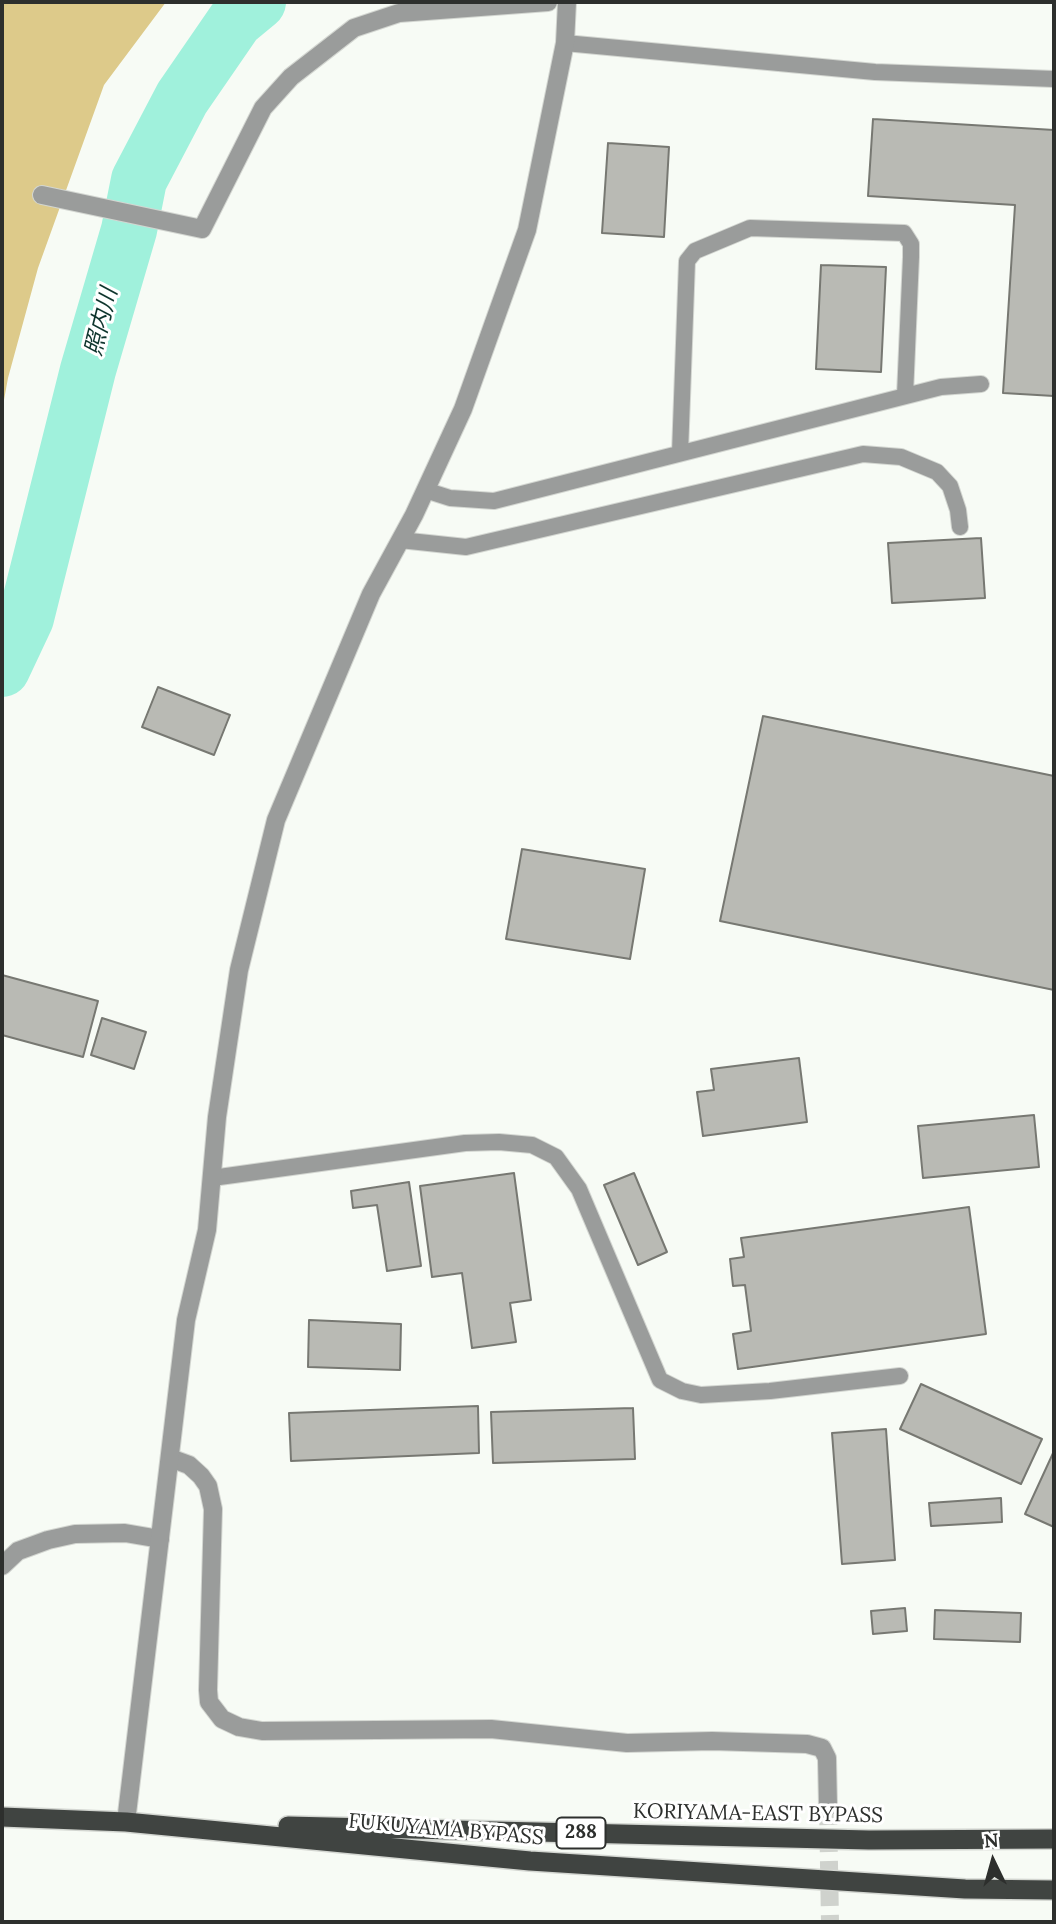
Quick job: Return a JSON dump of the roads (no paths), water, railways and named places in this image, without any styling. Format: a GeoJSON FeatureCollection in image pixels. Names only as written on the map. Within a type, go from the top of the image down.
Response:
{"type":"FeatureCollection","features":[{"type":"Feature","properties":{"kind":"highway","name":"FUKUYAMA BYPASS"},"geometry":{"type":"LineString","coordinates":[[2,1817],[126,1822],[530,1861],[965,1889],[1054,1890]]}},
{"type":"Feature","properties":{"kind":"highway","name":"KORIYAMA-EAST BYPASS"},"geometry":{"type":"LineString","coordinates":[[126,1822],[869,1840],[1045,1839]]}},
{"type":"Feature","properties":{"kind":"street"},"geometry":{"type":"LineString","coordinates":[[41,195],[202,229],[263,108],[291,77],[354,28],[399,13],[548,2]]}},
{"type":"Feature","properties":{"kind":"street"},"geometry":{"type":"LineString","coordinates":[[126,1822],[186,1320],[207,1230],[217,1117],[239,970],[276,820],[371,594],[463,409],[527,230],[565,43],[567,2]]}},
{"type":"Feature","properties":{"kind":"street"},"geometry":{"type":"LineString","coordinates":[[170,1458],[189,1465],[201,1476],[208,1486],[213,1508],[208,1690],[209,1702],[222,1719],[239,1727],[262,1731],[491,1729],[626,1743],[712,1741],[807,1744],[822,1748],[827,1758],[828,1807]]}},
{"type":"Feature","properties":{"kind":"street"},"geometry":{"type":"LineString","coordinates":[[2,1566],[18,1551],[75,1534],[125,1533],[160,1539]]}},
{"type":"Feature","properties":{"kind":"lane"},"geometry":{"type":"LineString","coordinates":[[565,43],[875,72],[1054,79]]}},
{"type":"Feature","properties":{"kind":"lane"},"geometry":{"type":"LineString","coordinates":[[681,453],[687,261],[695,251],[750,228],[904,233],[911,244],[905,395]]}},
{"type":"Feature","properties":{"kind":"lane"},"geometry":{"type":"LineString","coordinates":[[425,490],[450,498],[495,501],[905,395],[941,387],[981,384]]}},
{"type":"Feature","properties":{"kind":"lane"},"geometry":{"type":"LineString","coordinates":[[400,540],[466,547],[863,454],[901,457],[937,472],[950,486],[960,527]]}},
{"type":"Feature","properties":{"kind":"lane"},"geometry":{"type":"LineString","coordinates":[[212,1178],[465,1143],[499,1142],[533,1146],[556,1157],[579,1189],[660,1380],[682,1391],[701,1395],[769,1391],[900,1376]]}},
{"type":"Feature","properties":{"kind":"waterway","name":"照内川"},"geometry":{"type":"LineString","coordinates":[[2,669],[26,618],[88,370],[129,230],[139,180],[182,98],[235,21],[258,2]]}},
{"type":"Feature","properties":{"kind":"tunnel"},"geometry":{"type":"LineString","coordinates":[[828,1807],[830,1922]]}}]}
